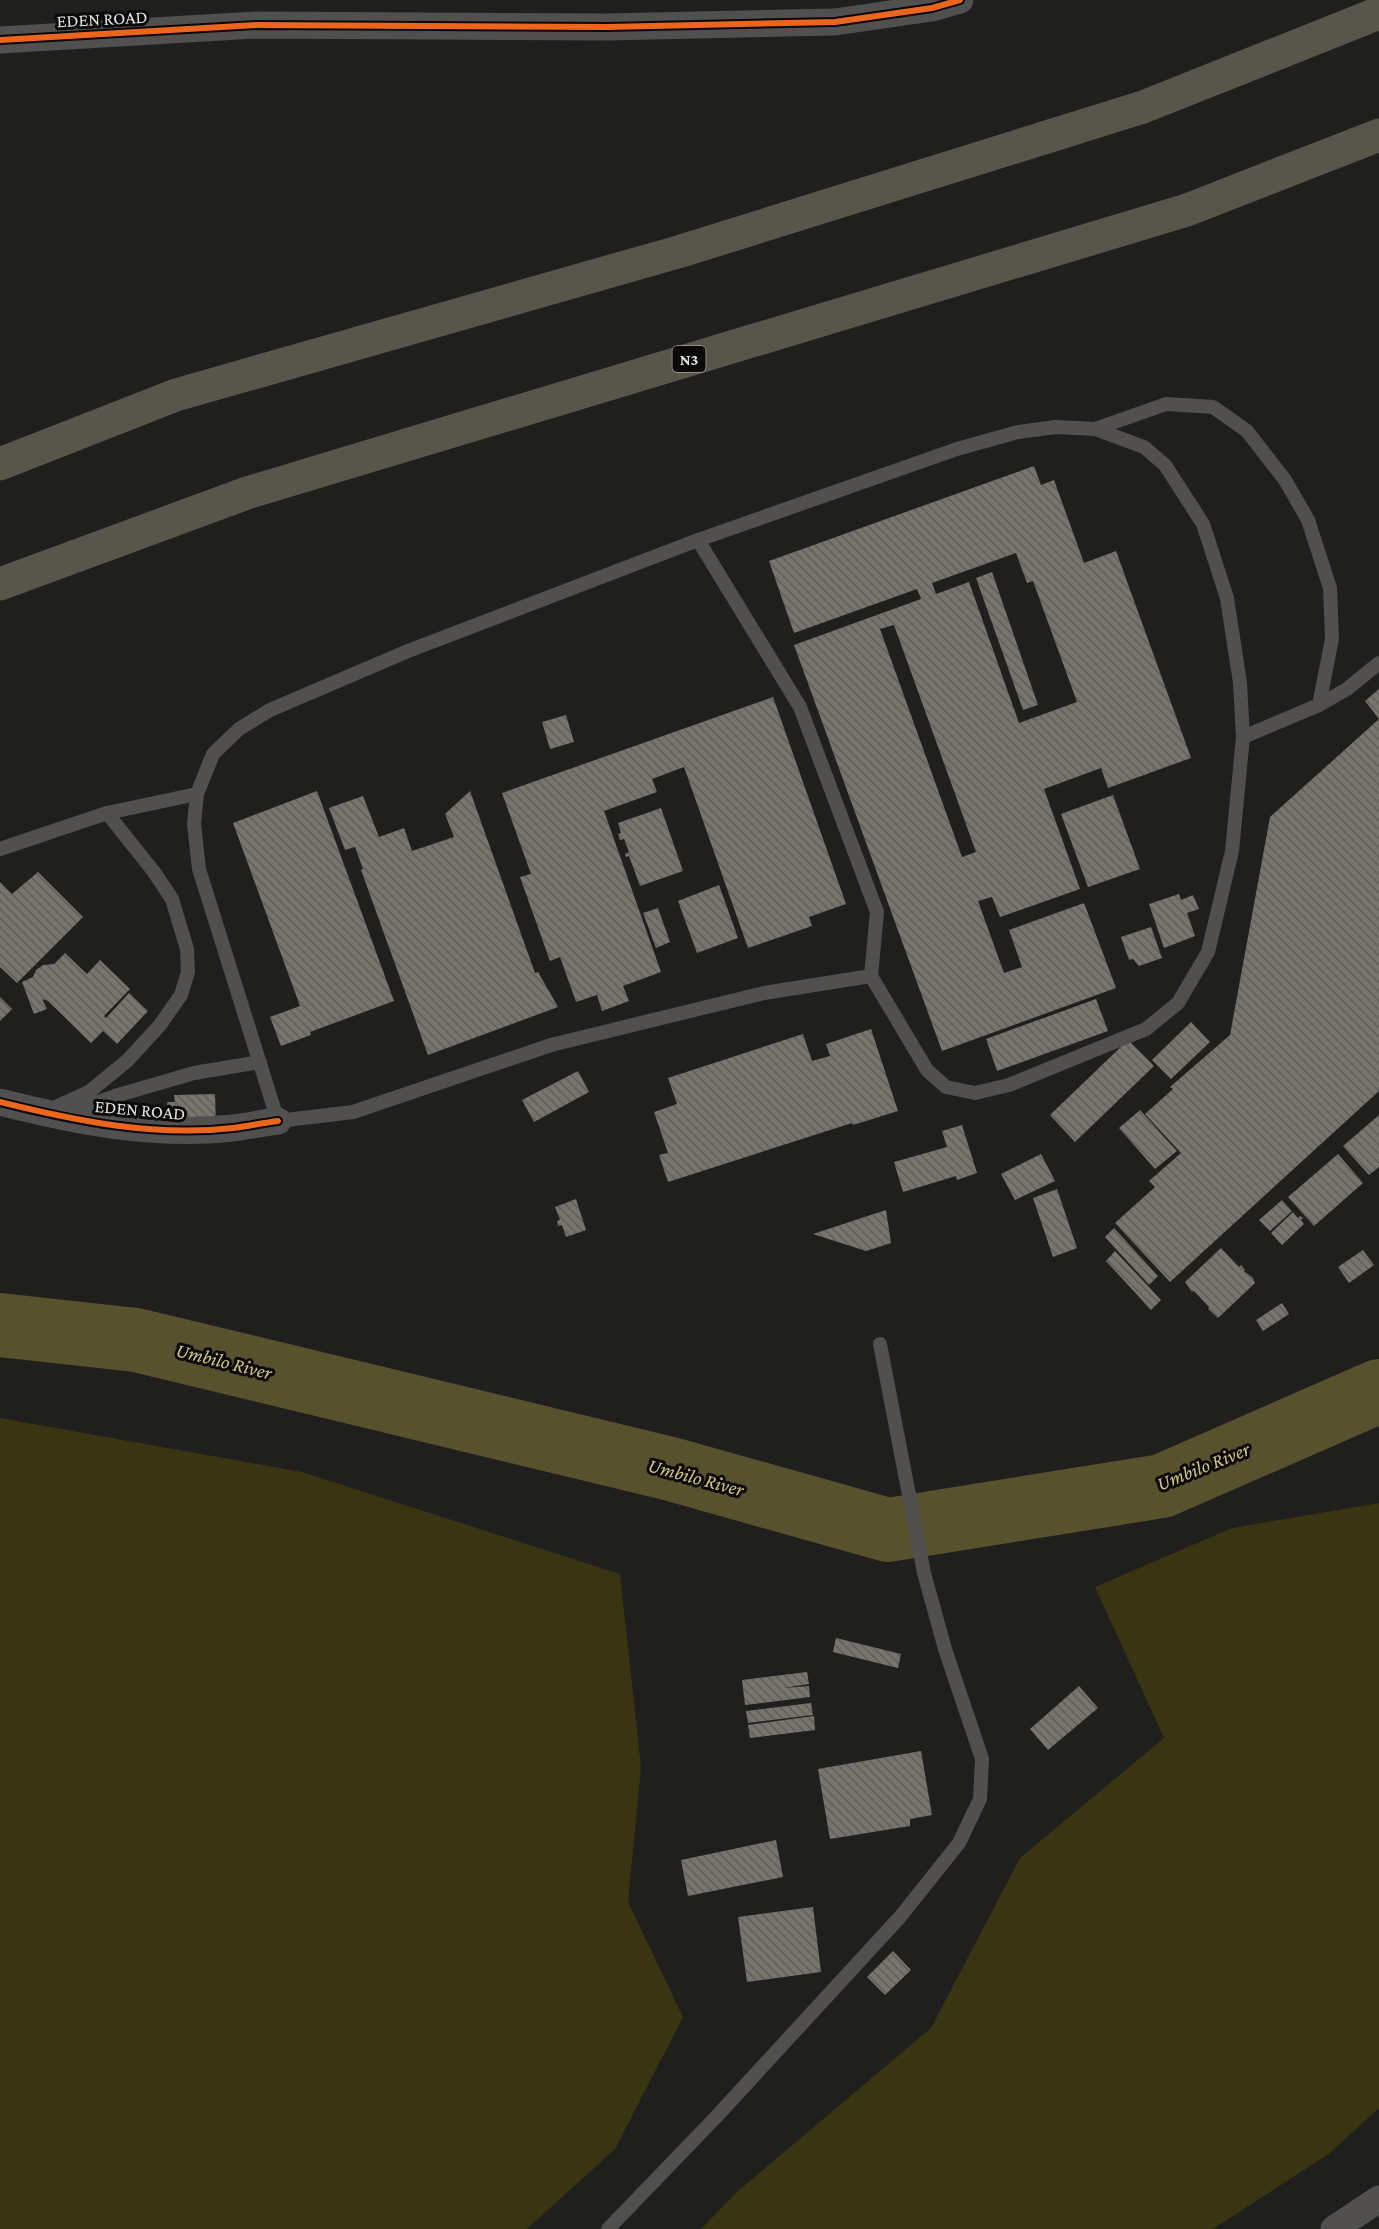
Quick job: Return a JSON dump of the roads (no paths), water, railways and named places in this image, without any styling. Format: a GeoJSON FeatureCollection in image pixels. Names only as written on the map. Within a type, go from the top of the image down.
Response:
{"type":"FeatureCollection","features":[{"type":"Feature","properties":{"kind":"highway"},"geometry":{"type":"LineString","coordinates":[[0,464],[176,395],[678,252],[1143,107],[1379,13]]}},
{"type":"Feature","properties":{"kind":"highway","name":"N3"},"geometry":{"type":"LineString","coordinates":[[0,584],[246,493],[1187,210],[1379,135]]}},
{"type":"Feature","properties":{"kind":"street","name":"EDEN ROAD"},"geometry":{"type":"LineString","coordinates":[[0,40],[256,25],[607,27],[835,22],[932,8],[960,0]]}},
{"type":"Feature","properties":{"kind":"street","name":"EDEN ROAD"},"geometry":{"type":"LineString","coordinates":[[0,1102],[111,1125],[169,1130],[232,1128],[278,1121]]}},
{"type":"Feature","properties":{"kind":"street"},"geometry":{"type":"LineString","coordinates":[[1334,2229],[1379,2199]]}},
{"type":"Feature","properties":{"kind":"lane"},"geometry":{"type":"LineString","coordinates":[[1095,429],[1166,404],[1213,407],[1247,431],[1286,480],[1308,520],[1330,588],[1332,639],[1319,705]]}},
{"type":"Feature","properties":{"kind":"lane"},"geometry":{"type":"LineString","coordinates":[[698,540],[800,708],[877,912],[871,976],[927,1070],[946,1087],[975,1093],[1010,1085],[1146,1029],[1178,1003],[1208,952],[1232,850],[1243,737],[1240,683],[1227,598],[1203,524],[1165,465],[1144,447],[1095,429],[1056,427],[1008,435],[957,449],[698,540],[408,651],[270,710],[239,729],[213,754],[197,794],[194,824],[199,868],[278,1121],[353,1112],[551,1045],[753,995],[871,976]]}},
{"type":"Feature","properties":{"kind":"lane"},"geometry":{"type":"LineString","coordinates":[[1243,737],[1319,705],[1347,689],[1379,663]]}},
{"type":"Feature","properties":{"kind":"lane"},"geometry":{"type":"LineString","coordinates":[[0,849],[107,813],[197,794]]}},
{"type":"Feature","properties":{"kind":"lane"},"geometry":{"type":"LineString","coordinates":[[51,1114],[89,1092],[128,1060],[160,1025],[181,995],[188,972],[188,949],[172,899],[154,872],[107,813]]}},
{"type":"Feature","properties":{"kind":"lane","name":"EDEN ROAD"},"geometry":{"type":"LineString","coordinates":[[51,1114],[194,1073],[260,1062]]}},
{"type":"Feature","properties":{"kind":"lane"},"geometry":{"type":"LineString","coordinates":[[608,2229],[716,2117],[900,1917],[959,1843],[980,1799],[982,1759],[945,1649],[924,1573],[880,1344]]}},
{"type":"Feature","properties":{"kind":"waterway","name":"Umbilo River"},"geometry":{"type":"LineString","coordinates":[[0,1325],[136,1340],[671,1469],[888,1530],[1162,1486],[1379,1391]]}}]}
